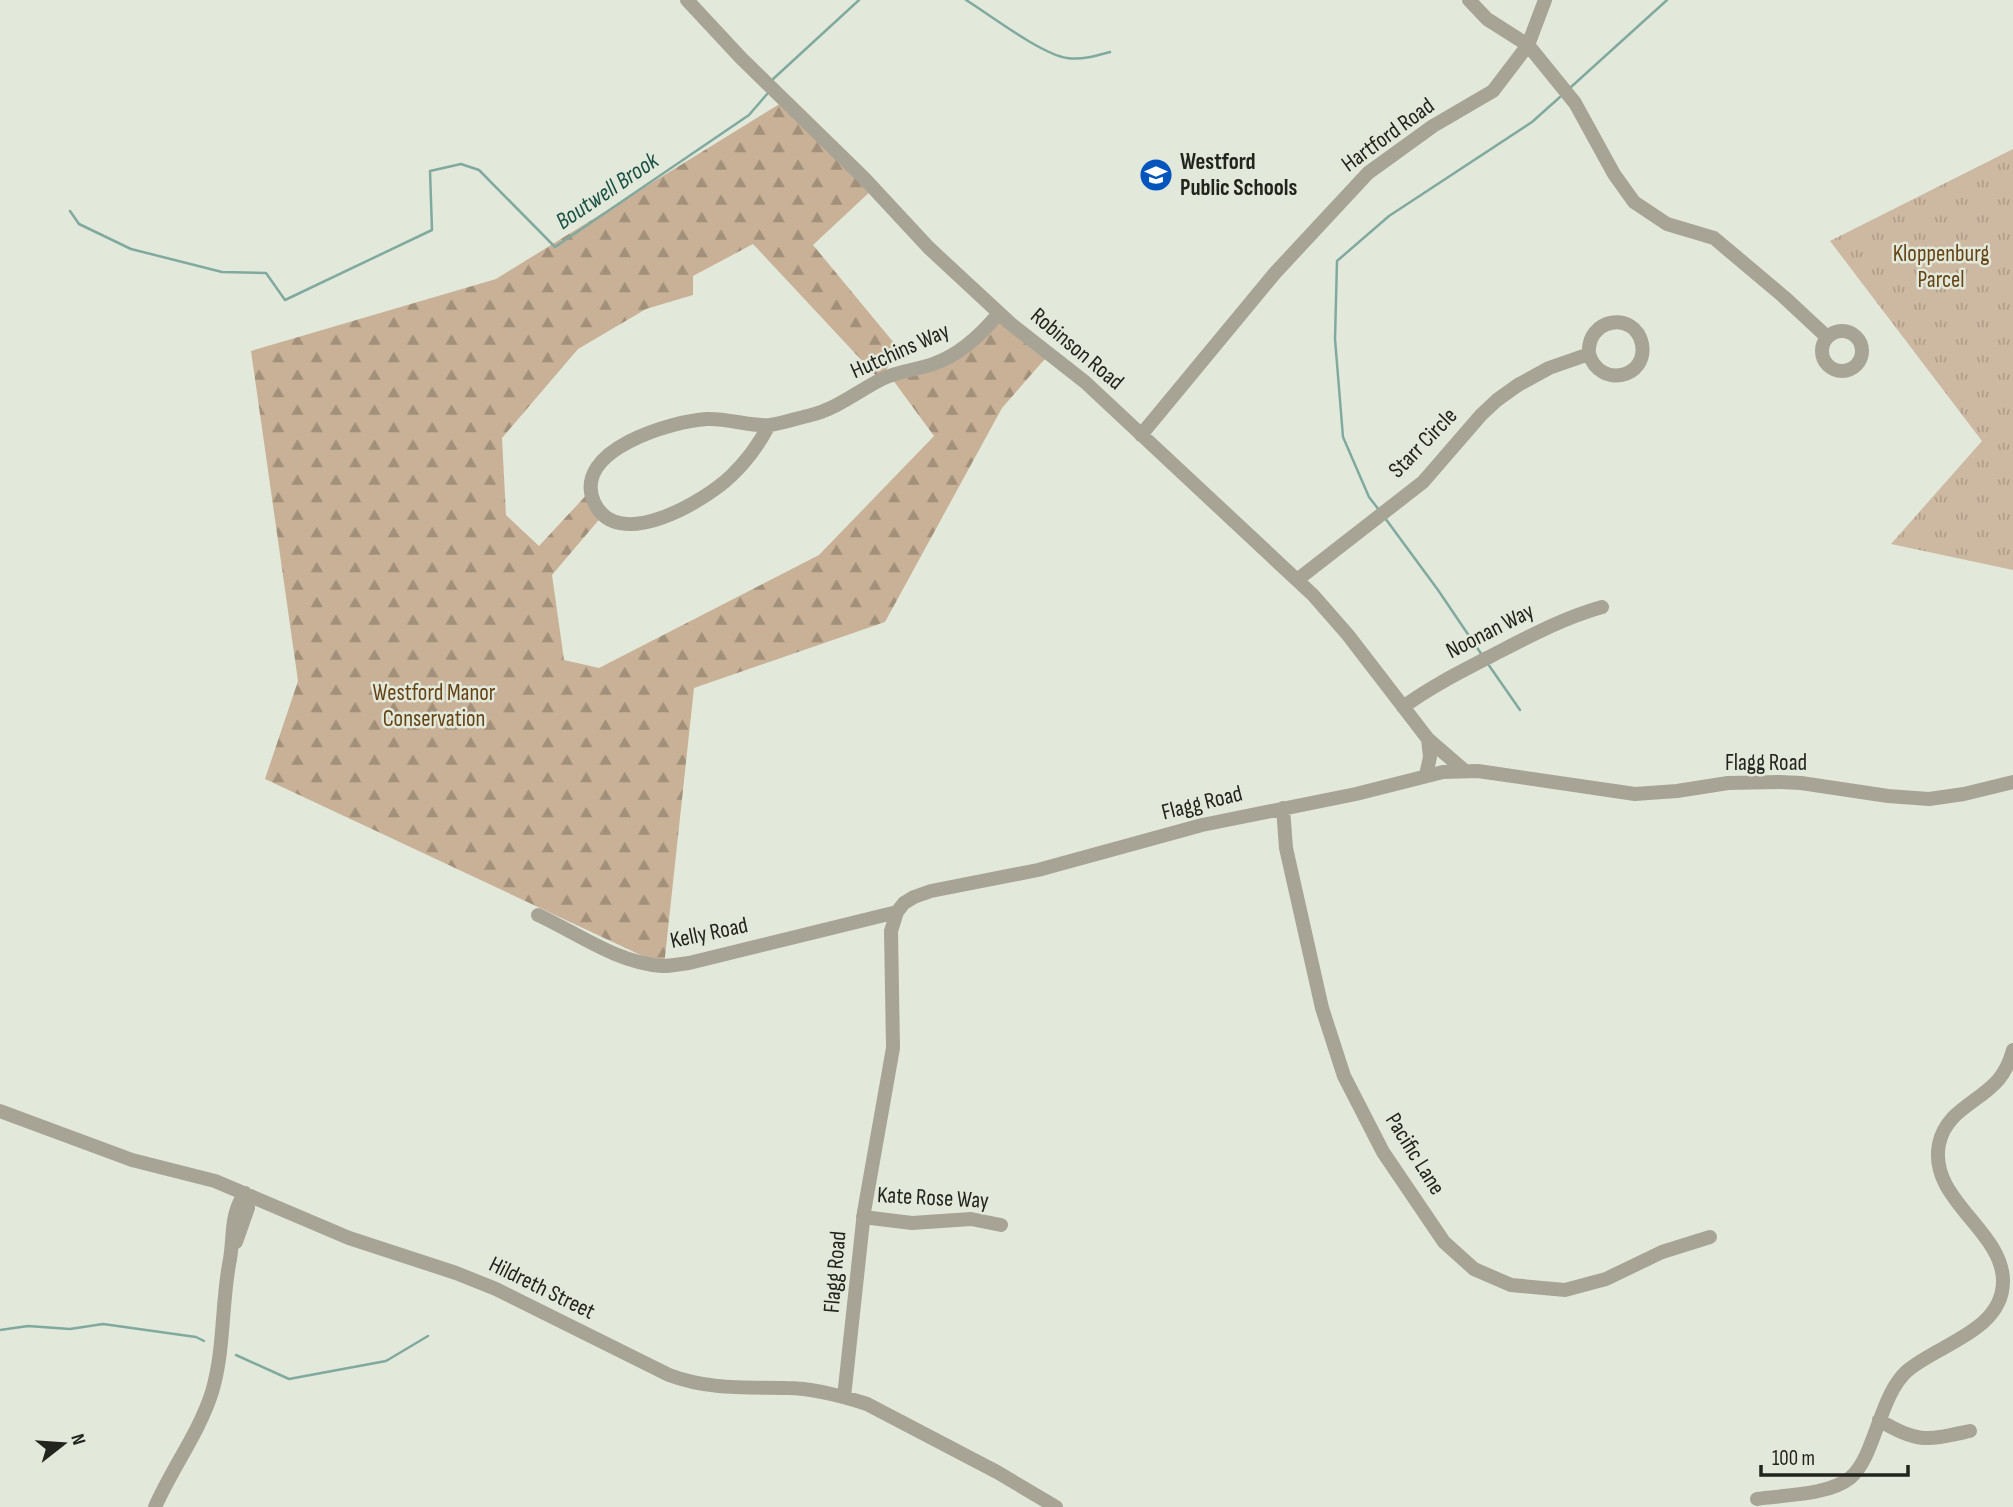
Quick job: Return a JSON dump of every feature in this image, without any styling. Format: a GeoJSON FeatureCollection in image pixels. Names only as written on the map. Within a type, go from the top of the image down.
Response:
{"type":"FeatureCollection","features":[{"type":"Feature","properties":{"kind":"street","name":"Robinson Road"},"geometry":{"type":"LineString","coordinates":[[687,0],[741,58],[864,178],[929,248],[999,313],[1085,382],[1297,580],[1330,613],[1428,739],[1465,771]]}},
{"type":"Feature","properties":{"kind":"street"},"geometry":{"type":"LineString","coordinates":[[1469,0],[1487,19],[1528,45],[1574,103],[1614,174],[1634,202],[1667,224],[1714,238],[1828,337]]}},
{"type":"Feature","properties":{"kind":"street","name":"Hartford Road"},"geometry":{"type":"LineString","coordinates":[[1141,435],[1267,282],[1347,194],[1386,158],[1493,91],[1528,45],[1545,0]]}},
{"type":"Feature","properties":{"kind":"street","name":"Hutchins Way"},"geometry":{"type":"LineString","coordinates":[[769,425],[753,452],[732,475],[716,489],[685,508],[648,521],[623,524],[609,520],[595,504],[592,482],[596,469],[606,458],[635,438],[669,426],[708,419],[769,425],[824,411],[890,376],[944,360],[980,335],[999,313]]}},
{"type":"Feature","properties":{"kind":"street","name":"Starr Circle"},"geometry":{"type":"LineString","coordinates":[[1297,580],[1423,482],[1485,410],[1497,400],[1549,368],[1590,354]]}},
{"type":"Feature","properties":{"kind":"street","name":"Noonan Way"},"geometry":{"type":"LineString","coordinates":[[1403,707],[1433,685],[1571,617],[1602,607]]}},
{"type":"Feature","properties":{"kind":"street"},"geometry":{"type":"LineString","coordinates":[[1426,775],[1430,757],[1428,739]]}},
{"type":"Feature","properties":{"kind":"street","name":"Flagg Road"},"geometry":{"type":"LineString","coordinates":[[844,1397],[863,1217],[892,1058],[894,1028],[891,930],[897,912],[904,903],[931,891],[1038,870],[1202,825],[1356,794],[1426,775],[1465,771],[1635,794],[1728,783],[1801,783],[1888,796],[1929,799],[2013,782]]}},
{"type":"Feature","properties":{"kind":"street","name":"Pacific Lane"},"geometry":{"type":"LineString","coordinates":[[1283,808],[1286,848],[1322,1008],[1344,1076],[1383,1152],[1444,1242],[1474,1269],[1511,1285],[1565,1290],[1606,1279],[1662,1252],[1710,1237]]}},
{"type":"Feature","properties":{"kind":"street","name":"Kelly Road"},"geometry":{"type":"LineString","coordinates":[[538,915],[594,944],[645,964],[664,966],[689,963],[897,912]]}},
{"type":"Feature","properties":{"kind":"street"},"geometry":{"type":"LineString","coordinates":[[1757,1499],[1818,1491],[1843,1483],[1858,1470],[1902,1377],[1976,1327],[1991,1314],[1999,1302],[2003,1282],[2000,1264],[1945,1183],[1938,1150],[1948,1123],[1999,1079],[2013,1051]]}},
{"type":"Feature","properties":{"kind":"street","name":"Hildreth Street"},"geometry":{"type":"LineString","coordinates":[[0,1111],[132,1160],[207,1179],[349,1238],[420,1260],[486,1285],[669,1375],[691,1383],[733,1389],[788,1387],[844,1397],[866,1404],[895,1416],[997,1472],[1040,1503],[1056,1507]]}},
{"type":"Feature","properties":{"kind":"street"},"geometry":{"type":"LineString","coordinates":[[155,1507],[196,1429],[211,1394],[222,1346],[226,1279],[232,1250],[230,1236],[237,1204],[245,1193]]}},
{"type":"Feature","properties":{"kind":"street","name":"Kate Rose Way"},"geometry":{"type":"LineString","coordinates":[[863,1217],[912,1223],[971,1219],[1001,1225]]}},
{"type":"Feature","properties":{"kind":"street"},"geometry":{"type":"LineString","coordinates":[[1880,1420],[1914,1438],[1939,1438],[1970,1431]]}},
{"type":"Feature","properties":{"kind":"green space","name":"Westford Manor Conservation"},"geometry":{"type":"Polygon","coordinates":[[[786,100],[874,188],[813,245],[899,349],[880,380],[753,244],[693,276],[693,295],[646,309],[578,349],[502,438],[506,515],[539,546],[591,490],[603,515],[552,575],[564,660],[599,668],[819,555],[934,436],[890,376],[959,351],[999,313],[1050,353],[1002,408],[885,622],[694,688],[664,966],[265,779],[298,681],[251,351],[496,279],[786,100]]]}},
{"type":"Feature","properties":{"kind":"green space","name":"Kloppenburg Parcel"},"geometry":{"type":"Polygon","coordinates":[[[2013,149],[2013,570],[1891,544],[1982,441],[1830,241],[2013,149]]]}},
{"type":"Feature","properties":{"kind":"waterway","name":"Boutwell Brook"},"geometry":{"type":"LineString","coordinates":[[772,80],[859,0]]}},
{"type":"Feature","properties":{"kind":"waterway"},"geometry":{"type":"LineString","coordinates":[[966,0],[1030,42],[1056,55],[1078,58],[1110,52]]}},
{"type":"Feature","properties":{"kind":"waterway"},"geometry":{"type":"LineString","coordinates":[[1571,87],[1667,0]]}},
{"type":"Feature","properties":{"kind":"waterway","name":"Boutwell Brook"},"geometry":{"type":"LineString","coordinates":[[70,211],[79,224],[131,249],[222,272],[266,273],[285,300],[432,230],[430,171],[461,164],[479,170],[555,247],[749,115],[768,93]]}},
{"type":"Feature","properties":{"kind":"waterway"},"geometry":{"type":"LineString","coordinates":[[1379,510],[1369,497],[1343,437],[1335,339],[1337,261],[1389,216],[1532,122],[1560,97]]}},
{"type":"Feature","properties":{"kind":"waterway"},"geometry":{"type":"LineString","coordinates":[[1385,518],[1482,655]]}},
{"type":"Feature","properties":{"kind":"waterway"},"geometry":{"type":"LineString","coordinates":[[1488,664],[1520,710]]}},
{"type":"Feature","properties":{"kind":"waterway"},"geometry":{"type":"LineString","coordinates":[[0,1330],[28,1326],[70,1329],[103,1324],[196,1337],[204,1341]]}},
{"type":"Feature","properties":{"kind":"waterway"},"geometry":{"type":"LineString","coordinates":[[236,1355],[289,1379],[386,1361],[428,1336]]}},
{"type":"Feature","properties":{"kind":"place","name":"Westford Public Schools"},"geometry":{"type":"Point","coordinates":[1156,175]}}]}
